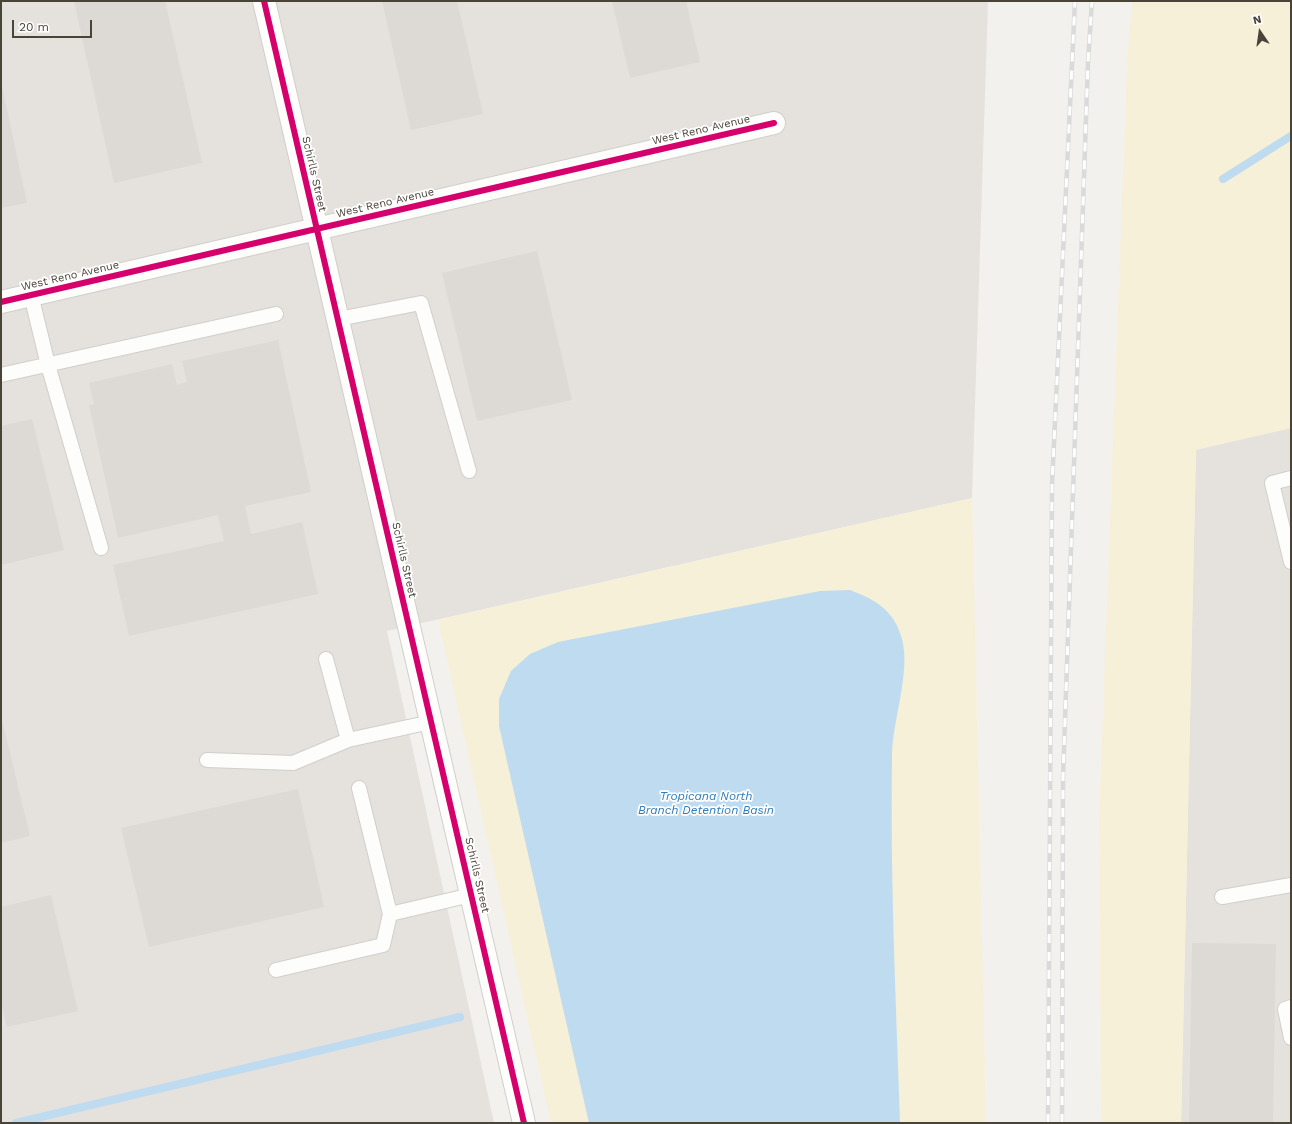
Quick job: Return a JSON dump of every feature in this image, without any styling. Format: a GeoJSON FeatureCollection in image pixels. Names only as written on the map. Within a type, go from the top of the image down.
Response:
{"type":"FeatureCollection","features":[{"type":"Feature","properties":{"kind":"street","name":"Schirlls Street"},"geometry":{"type":"LineString","coordinates":[[264,1],[524,1123]]}},
{"type":"Feature","properties":{"kind":"street","name":"West Reno Avenue"},"geometry":{"type":"LineString","coordinates":[[1,302],[774,124]]}},
{"type":"Feature","properties":{"kind":"lane"},"geometry":{"type":"LineString","coordinates":[[32,295],[48,365],[100,548]]}},
{"type":"Feature","properties":{"kind":"lane"},"geometry":{"type":"LineString","coordinates":[[338,319],[421,303],[469,471]]}},
{"type":"Feature","properties":{"kind":"lane"},"geometry":{"type":"LineString","coordinates":[[1,375],[276,314]]}},
{"type":"Feature","properties":{"kind":"lane"},"geometry":{"type":"LineString","coordinates":[[1291,478],[1272,483],[1291,562]]}},
{"type":"Feature","properties":{"kind":"lane"},"geometry":{"type":"LineString","coordinates":[[326,660],[348,740]]}},
{"type":"Feature","properties":{"kind":"lane"},"geometry":{"type":"LineString","coordinates":[[207,760],[293,763],[348,740],[431,722]]}},
{"type":"Feature","properties":{"kind":"lane"},"geometry":{"type":"LineString","coordinates":[[276,970],[383,945],[390,914],[359,788]]}},
{"type":"Feature","properties":{"kind":"lane"},"geometry":{"type":"LineString","coordinates":[[1222,897],[1291,885]]}},
{"type":"Feature","properties":{"kind":"lane"},"geometry":{"type":"LineString","coordinates":[[390,914],[471,896]]}},
{"type":"Feature","properties":{"kind":"lane"},"geometry":{"type":"LineString","coordinates":[[1291,1007],[1285,1009],[1291,1038]]}},
{"type":"Feature","properties":{"kind":"shaded area"},"geometry":{"type":"Polygon","coordinates":[[[1,1],[988,1],[972,498],[387,631],[494,1123],[1,1123],[1,1]]]}},
{"type":"Feature","properties":{"kind":"shaded area"},"geometry":{"type":"Polygon","coordinates":[[[1291,428],[1291,1123],[1181,1123],[1196,449],[1291,428]]]}},
{"type":"Feature","properties":{"kind":"sand"},"geometry":{"type":"Polygon","coordinates":[[[1132,1],[1291,1],[1291,428],[1196,450],[1181,1123],[1101,1123],[1099,817],[1127,66],[1132,1]]]}},
{"type":"Feature","properties":{"kind":"sand","name":"Tropicana North Branch Detention Basin"},"geometry":{"type":"Polygon","coordinates":[[[972,498],[986,1123],[551,1123],[438,620],[972,498]]]}},
{"type":"Feature","properties":{"kind":"water","name":"Tropicana North Branch Detention Basin"},"geometry":{"type":"Polygon","coordinates":[[[850,590],[876,602],[889,613],[899,629],[904,652],[903,682],[892,756],[895,986],[900,1123],[589,1123],[499,726],[499,699],[511,671],[530,654],[558,642],[820,591],[850,590]]]}},
{"type":"Feature","properties":{"kind":"building"},"geometry":{"type":"Polygon","coordinates":[[[74,1],[165,1],[202,163],[114,183],[74,1]]]}},
{"type":"Feature","properties":{"kind":"building"},"geometry":{"type":"Polygon","coordinates":[[[382,1],[457,1],[483,114],[411,130],[382,1]]]}},
{"type":"Feature","properties":{"kind":"building"},"geometry":{"type":"Polygon","coordinates":[[[612,1],[686,1],[700,62],[630,78],[612,1]]]}},
{"type":"Feature","properties":{"kind":"building"},"geometry":{"type":"Polygon","coordinates":[[[2,86],[27,203],[1,208],[1,87],[2,86]]]}},
{"type":"Feature","properties":{"kind":"building"},"geometry":{"type":"Polygon","coordinates":[[[537,251],[572,400],[477,421],[442,273],[537,251]]]}},
{"type":"Feature","properties":{"kind":"building"},"geometry":{"type":"Polygon","coordinates":[[[278,340],[311,492],[245,506],[251,534],[302,522],[318,594],[129,636],[113,565],[224,541],[218,515],[118,538],[89,405],[94,404],[89,383],[172,364],[177,385],[187,382],[182,361],[278,340]]]}},
{"type":"Feature","properties":{"kind":"building"},"geometry":{"type":"Polygon","coordinates":[[[32,419],[64,550],[1,565],[1,426],[32,419]]]}},
{"type":"Feature","properties":{"kind":"building"},"geometry":{"type":"Polygon","coordinates":[[[1,720],[30,836],[1,843],[1,720]]]}},
{"type":"Feature","properties":{"kind":"building"},"geometry":{"type":"Polygon","coordinates":[[[298,789],[324,907],[149,947],[121,828],[298,789]]]}},
{"type":"Feature","properties":{"kind":"building"},"geometry":{"type":"Polygon","coordinates":[[[51,895],[78,1011],[7,1027],[1,1003],[1,907],[51,895]]]}},
{"type":"Feature","properties":{"kind":"building"},"geometry":{"type":"Polygon","coordinates":[[[1192,943],[1276,944],[1273,1123],[1189,1123],[1192,943]]]}},
{"type":"Feature","properties":{"kind":"waterway"},"geometry":{"type":"LineString","coordinates":[[1223,179],[1291,136]]}},
{"type":"Feature","properties":{"kind":"waterway"},"geometry":{"type":"LineString","coordinates":[[16,1123],[460,1017]]}},
{"type":"Feature","properties":{"kind":"railway"},"geometry":{"type":"LineString","coordinates":[[1048,1123],[1052,485],[1075,1]]}},
{"type":"Feature","properties":{"kind":"railway"},"geometry":{"type":"LineString","coordinates":[[1062,1123],[1063,778],[1088,62],[1092,1]]}},
{"type":"Feature","properties":{"kind":"cycle path"},"geometry":{"type":"LineString","coordinates":[[264,1],[524,1123]]}},
{"type":"Feature","properties":{"kind":"cycle path"},"geometry":{"type":"LineString","coordinates":[[1,302],[774,123]]}}]}
